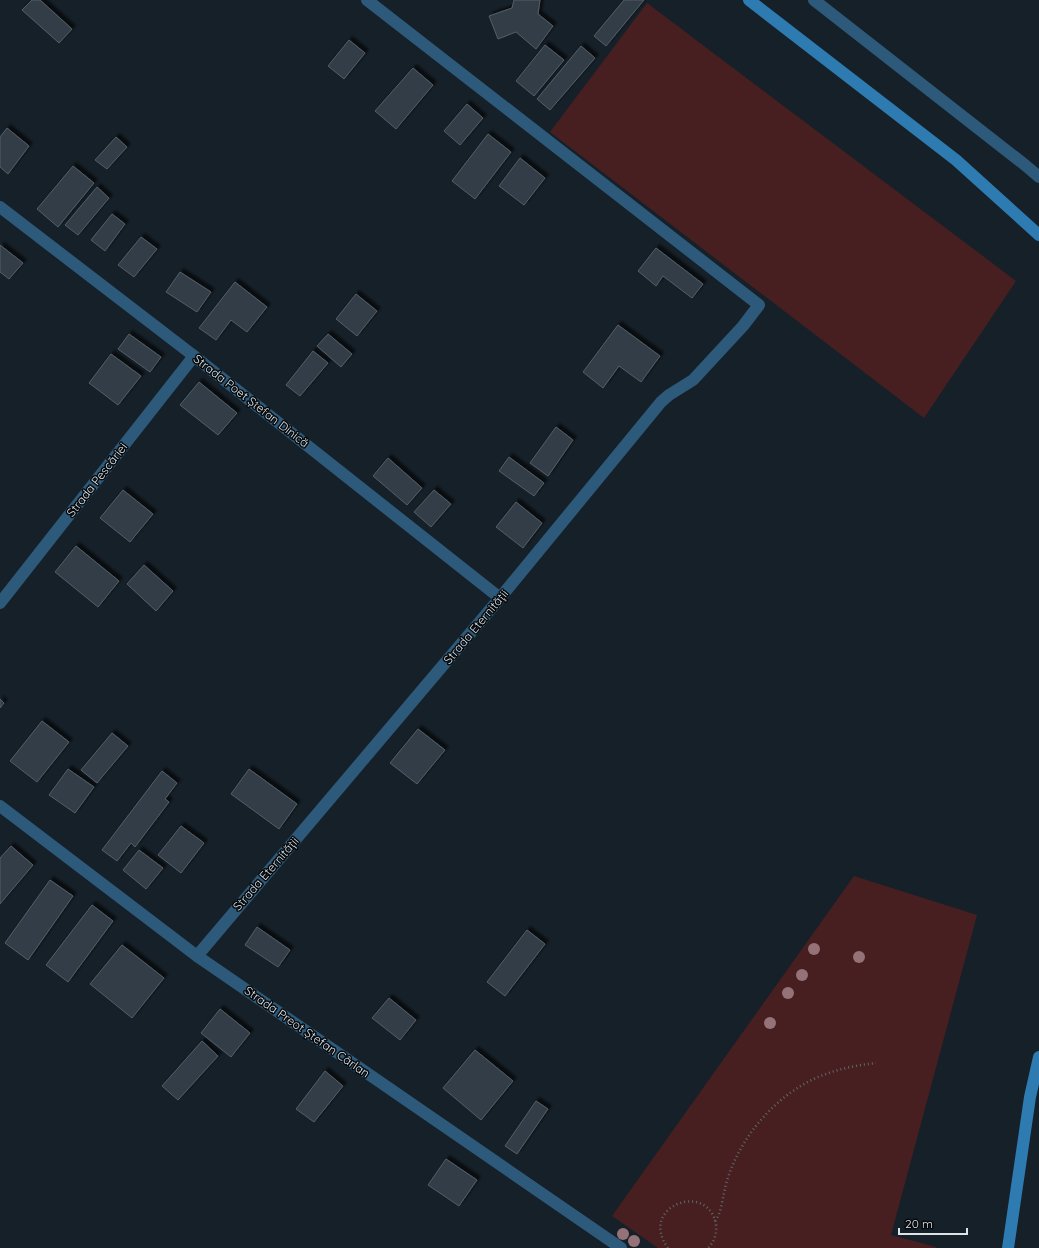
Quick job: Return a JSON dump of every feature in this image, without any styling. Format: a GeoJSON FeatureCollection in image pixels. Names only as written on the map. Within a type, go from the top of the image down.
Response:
{"type":"FeatureCollection","features":[{"type":"Feature","properties":{"kind":"street","name":"Strada Eternității"},"geometry":{"type":"LineString","coordinates":[[197,956],[500,598],[661,402],[669,395],[693,380],[743,326],[759,305],[367,0]]}},
{"type":"Feature","properties":{"kind":"street"},"geometry":{"type":"LineString","coordinates":[[749,0],[956,160],[1039,235]]}},
{"type":"Feature","properties":{"kind":"street"},"geometry":{"type":"LineString","coordinates":[[814,0],[1025,164],[1039,177]]}},
{"type":"Feature","properties":{"kind":"street","name":"Strada Poet Ștefan Dinică"},"geometry":{"type":"LineString","coordinates":[[0,207],[194,356],[500,598]]}},
{"type":"Feature","properties":{"kind":"street","name":"Strada Pescăriei"},"geometry":{"type":"LineString","coordinates":[[0,603],[194,356]]}},
{"type":"Feature","properties":{"kind":"street","name":"Strada Preot Ștefan Cârlan"},"geometry":{"type":"LineString","coordinates":[[0,806],[197,956],[621,1248]]}},
{"type":"Feature","properties":{"kind":"street"},"geometry":{"type":"LineString","coordinates":[[1008,1248],[1030,1097],[1039,1057]]}},
{"type":"Feature","properties":{"kind":"path"},"geometry":{"type":"LineString","coordinates":[[715,1221],[719,1213],[731,1169],[738,1155],[754,1128],[776,1104],[791,1092],[824,1075],[845,1068],[876,1063]]}},
{"type":"Feature","properties":{"kind":"path"},"geometry":{"type":"LineString","coordinates":[[668,1248],[663,1242],[660,1233],[660,1224],[664,1215],[670,1208],[677,1203],[686,1201],[696,1202],[711,1212],[715,1221],[716,1230],[715,1239],[708,1248]]}},
{"type":"Feature","properties":{"kind":"shaded area"},"geometry":{"type":"Polygon","coordinates":[[[647,3],[1016,281],[924,418],[550,132],[647,3]]]}},
{"type":"Feature","properties":{"kind":"shaded area"},"geometry":{"type":"Polygon","coordinates":[[[854,876],[977,915],[891,1235],[936,1248],[658,1248],[612,1216],[854,876]]]}},
{"type":"Feature","properties":{"kind":"building"},"geometry":{"type":"Polygon","coordinates":[[[32,0],[40,0],[72,29],[59,43],[22,10],[32,0]]]}},
{"type":"Feature","properties":{"kind":"building"},"geometry":{"type":"Polygon","coordinates":[[[514,0],[540,0],[538,14],[553,26],[536,49],[516,32],[498,39],[489,16],[512,8],[514,0]]]}},
{"type":"Feature","properties":{"kind":"building"},"geometry":{"type":"Polygon","coordinates":[[[624,0],[644,0],[606,46],[594,36],[624,0]]]}},
{"type":"Feature","properties":{"kind":"building"},"geometry":{"type":"Polygon","coordinates":[[[349,40],[365,53],[344,79],[328,66],[349,40]]]}},
{"type":"Feature","properties":{"kind":"building"},"geometry":{"type":"Polygon","coordinates":[[[545,45],[564,60],[534,96],[516,81],[545,45]]]}},
{"type":"Feature","properties":{"kind":"building"},"geometry":{"type":"Polygon","coordinates":[[[581,46],[595,58],[550,110],[537,99],[581,46]]]}},
{"type":"Feature","properties":{"kind":"building"},"geometry":{"type":"Polygon","coordinates":[[[413,68],[433,85],[396,129],[375,111],[413,68]]]}},
{"type":"Feature","properties":{"kind":"building"},"geometry":{"type":"Polygon","coordinates":[[[467,104],[483,118],[460,145],[444,131],[467,104]]]}},
{"type":"Feature","properties":{"kind":"building"},"geometry":{"type":"Polygon","coordinates":[[[7,128],[29,146],[8,174],[0,167],[0,137],[7,128]]]}},
{"type":"Feature","properties":{"kind":"building"},"geometry":{"type":"Polygon","coordinates":[[[488,134],[511,152],[475,199],[452,181],[488,134]]]}},
{"type":"Feature","properties":{"kind":"building"},"geometry":{"type":"Polygon","coordinates":[[[116,137],[127,147],[107,169],[95,160],[116,137]]]}},
{"type":"Feature","properties":{"kind":"building"},"geometry":{"type":"Polygon","coordinates":[[[520,158],[545,178],[524,205],[499,186],[520,158]]]}},
{"type":"Feature","properties":{"kind":"building"},"geometry":{"type":"Polygon","coordinates":[[[73,166],[94,183],[58,227],[37,209],[73,166]]]}},
{"type":"Feature","properties":{"kind":"building"},"geometry":{"type":"Polygon","coordinates":[[[97,187],[109,198],[78,235],[65,225],[97,187]]]}},
{"type":"Feature","properties":{"kind":"building"},"geometry":{"type":"Polygon","coordinates":[[[112,214],[125,224],[105,251],[91,240],[112,214]]]}},
{"type":"Feature","properties":{"kind":"building"},"geometry":{"type":"Polygon","coordinates":[[[141,237],[157,249],[134,277],[118,265],[141,237]]]}},
{"type":"Feature","properties":{"kind":"building"},"geometry":{"type":"Polygon","coordinates":[[[0,245],[23,263],[9,279],[0,272],[0,245]]]}},
{"type":"Feature","properties":{"kind":"building"},"geometry":{"type":"Polygon","coordinates":[[[656,248],[703,284],[692,298],[663,276],[656,286],[638,271],[656,248]]]}},
{"type":"Feature","properties":{"kind":"building"},"geometry":{"type":"Polygon","coordinates":[[[180,272],[211,292],[197,312],[166,292],[180,272]]]}},
{"type":"Feature","properties":{"kind":"building"},"geometry":{"type":"Polygon","coordinates":[[[235,282],[267,307],[247,332],[231,320],[216,340],[199,328],[235,282]]]}},
{"type":"Feature","properties":{"kind":"building"},"geometry":{"type":"Polygon","coordinates":[[[356,294],[377,311],[357,336],[336,319],[356,294]]]}},
{"type":"Feature","properties":{"kind":"building"},"geometry":{"type":"Polygon","coordinates":[[[618,325],[660,356],[641,382],[619,366],[603,388],[583,372],[618,325]]]}},
{"type":"Feature","properties":{"kind":"building"},"geometry":{"type":"Polygon","coordinates":[[[129,334],[161,357],[150,372],[118,349],[129,334]]]}},
{"type":"Feature","properties":{"kind":"building"},"geometry":{"type":"Polygon","coordinates":[[[328,334],[352,354],[341,367],[317,346],[328,334]]]}},
{"type":"Feature","properties":{"kind":"building"},"geometry":{"type":"Polygon","coordinates":[[[313,351],[328,363],[300,396],[286,385],[313,351]]]}},
{"type":"Feature","properties":{"kind":"building"},"geometry":{"type":"Polygon","coordinates":[[[111,354],[141,376],[118,405],[89,383],[111,354]]]}},
{"type":"Feature","properties":{"kind":"building"},"geometry":{"type":"Polygon","coordinates":[[[199,382],[237,413],[218,435],[180,405],[199,382]]]}},
{"type":"Feature","properties":{"kind":"building"},"geometry":{"type":"Polygon","coordinates":[[[556,427],[573,440],[548,476],[530,463],[556,427]]]}},
{"type":"Feature","properties":{"kind":"building"},"geometry":{"type":"Polygon","coordinates":[[[509,457],[544,483],[534,496],[499,471],[509,457]]]}},
{"type":"Feature","properties":{"kind":"building"},"geometry":{"type":"Polygon","coordinates":[[[388,458],[422,488],[407,505],[373,476],[388,458]]]}},
{"type":"Feature","properties":{"kind":"building"},"geometry":{"type":"Polygon","coordinates":[[[123,490],[153,514],[130,542],[100,518],[123,490]]]}},
{"type":"Feature","properties":{"kind":"building"},"geometry":{"type":"Polygon","coordinates":[[[434,490],[451,504],[431,527],[414,512],[434,490]]]}},
{"type":"Feature","properties":{"kind":"building"},"geometry":{"type":"Polygon","coordinates":[[[516,502],[542,523],[523,548],[496,527],[516,502]]]}},
{"type":"Feature","properties":{"kind":"building"},"geometry":{"type":"Polygon","coordinates":[[[76,546],[119,581],[98,607],[55,572],[76,546]]]}},
{"type":"Feature","properties":{"kind":"building"},"geometry":{"type":"Polygon","coordinates":[[[144,565],[173,591],[156,611],[127,584],[144,565]]]}},
{"type":"Feature","properties":{"kind":"building"},"geometry":{"type":"Polygon","coordinates":[[[0,699],[4,703],[0,708],[0,699]]]}},
{"type":"Feature","properties":{"kind":"building"},"geometry":{"type":"Polygon","coordinates":[[[42,721],[69,742],[37,782],[10,761],[42,721]]]}},
{"type":"Feature","properties":{"kind":"building"},"geometry":{"type":"Polygon","coordinates":[[[418,729],[445,750],[417,784],[390,763],[418,729]]]}},
{"type":"Feature","properties":{"kind":"building"},"geometry":{"type":"Polygon","coordinates":[[[112,733],[128,746],[97,783],[81,770],[112,733]]]}},
{"type":"Feature","properties":{"kind":"building"},"geometry":{"type":"Polygon","coordinates":[[[68,769],[94,787],[75,813],[49,795],[68,769]]]}},
{"type":"Feature","properties":{"kind":"building"},"geometry":{"type":"Polygon","coordinates":[[[249,769],[297,804],[279,829],[231,794],[249,769]]]}},
{"type":"Feature","properties":{"kind":"building"},"geometry":{"type":"Polygon","coordinates":[[[162,771],[177,783],[165,799],[169,802],[135,847],[131,843],[117,861],[102,850],[162,771]]]}},
{"type":"Feature","properties":{"kind":"building"},"geometry":{"type":"Polygon","coordinates":[[[181,826],[204,843],[181,873],[158,855],[181,826]]]}},
{"type":"Feature","properties":{"kind":"building"},"geometry":{"type":"Polygon","coordinates":[[[11,846],[33,865],[0,904],[0,858],[11,846]]]}},
{"type":"Feature","properties":{"kind":"building"},"geometry":{"type":"Polygon","coordinates":[[[139,850],[163,868],[146,889],[123,870],[139,850]]]}},
{"type":"Feature","properties":{"kind":"building"},"geometry":{"type":"Polygon","coordinates":[[[50,880],[73,896],[28,960],[5,943],[50,880]]]}},
{"type":"Feature","properties":{"kind":"building"},"geometry":{"type":"Polygon","coordinates":[[[92,905],[113,921],[68,982],[46,965],[92,905]]]}},
{"type":"Feature","properties":{"kind":"building"},"geometry":{"type":"Polygon","coordinates":[[[257,927],[290,950],[278,967],[245,945],[257,927]]]}},
{"type":"Feature","properties":{"kind":"building"},"geometry":{"type":"Polygon","coordinates":[[[527,930],[545,944],[505,996],[487,982],[527,930]]]}},
{"type":"Feature","properties":{"kind":"building"},"geometry":{"type":"Polygon","coordinates":[[[122,945],[164,978],[132,1018],[90,984],[122,945]]]}},
{"type":"Feature","properties":{"kind":"building"},"geometry":{"type":"Polygon","coordinates":[[[389,998],[416,1020],[400,1040],[372,1018],[389,998]]]}},
{"type":"Feature","properties":{"kind":"building"},"geometry":{"type":"Polygon","coordinates":[[[220,1009],[250,1033],[231,1057],[201,1033],[220,1009]]]}},
{"type":"Feature","properties":{"kind":"building"},"geometry":{"type":"Polygon","coordinates":[[[202,1041],[218,1056],[178,1100],[162,1086],[202,1041]]]}},
{"type":"Feature","properties":{"kind":"building"},"geometry":{"type":"Polygon","coordinates":[[[475,1050],[513,1081],[481,1120],[443,1088],[475,1050]]]}},
{"type":"Feature","properties":{"kind":"building"},"geometry":{"type":"Polygon","coordinates":[[[325,1071],[343,1086],[314,1122],[296,1109],[325,1071]]]}},
{"type":"Feature","properties":{"kind":"building"},"geometry":{"type":"Polygon","coordinates":[[[536,1101],[548,1109],[517,1154],[505,1146],[536,1101]]]}},
{"type":"Feature","properties":{"kind":"building"},"geometry":{"type":"Polygon","coordinates":[[[446,1159],[477,1180],[459,1206],[428,1185],[446,1159]]]}}]}
